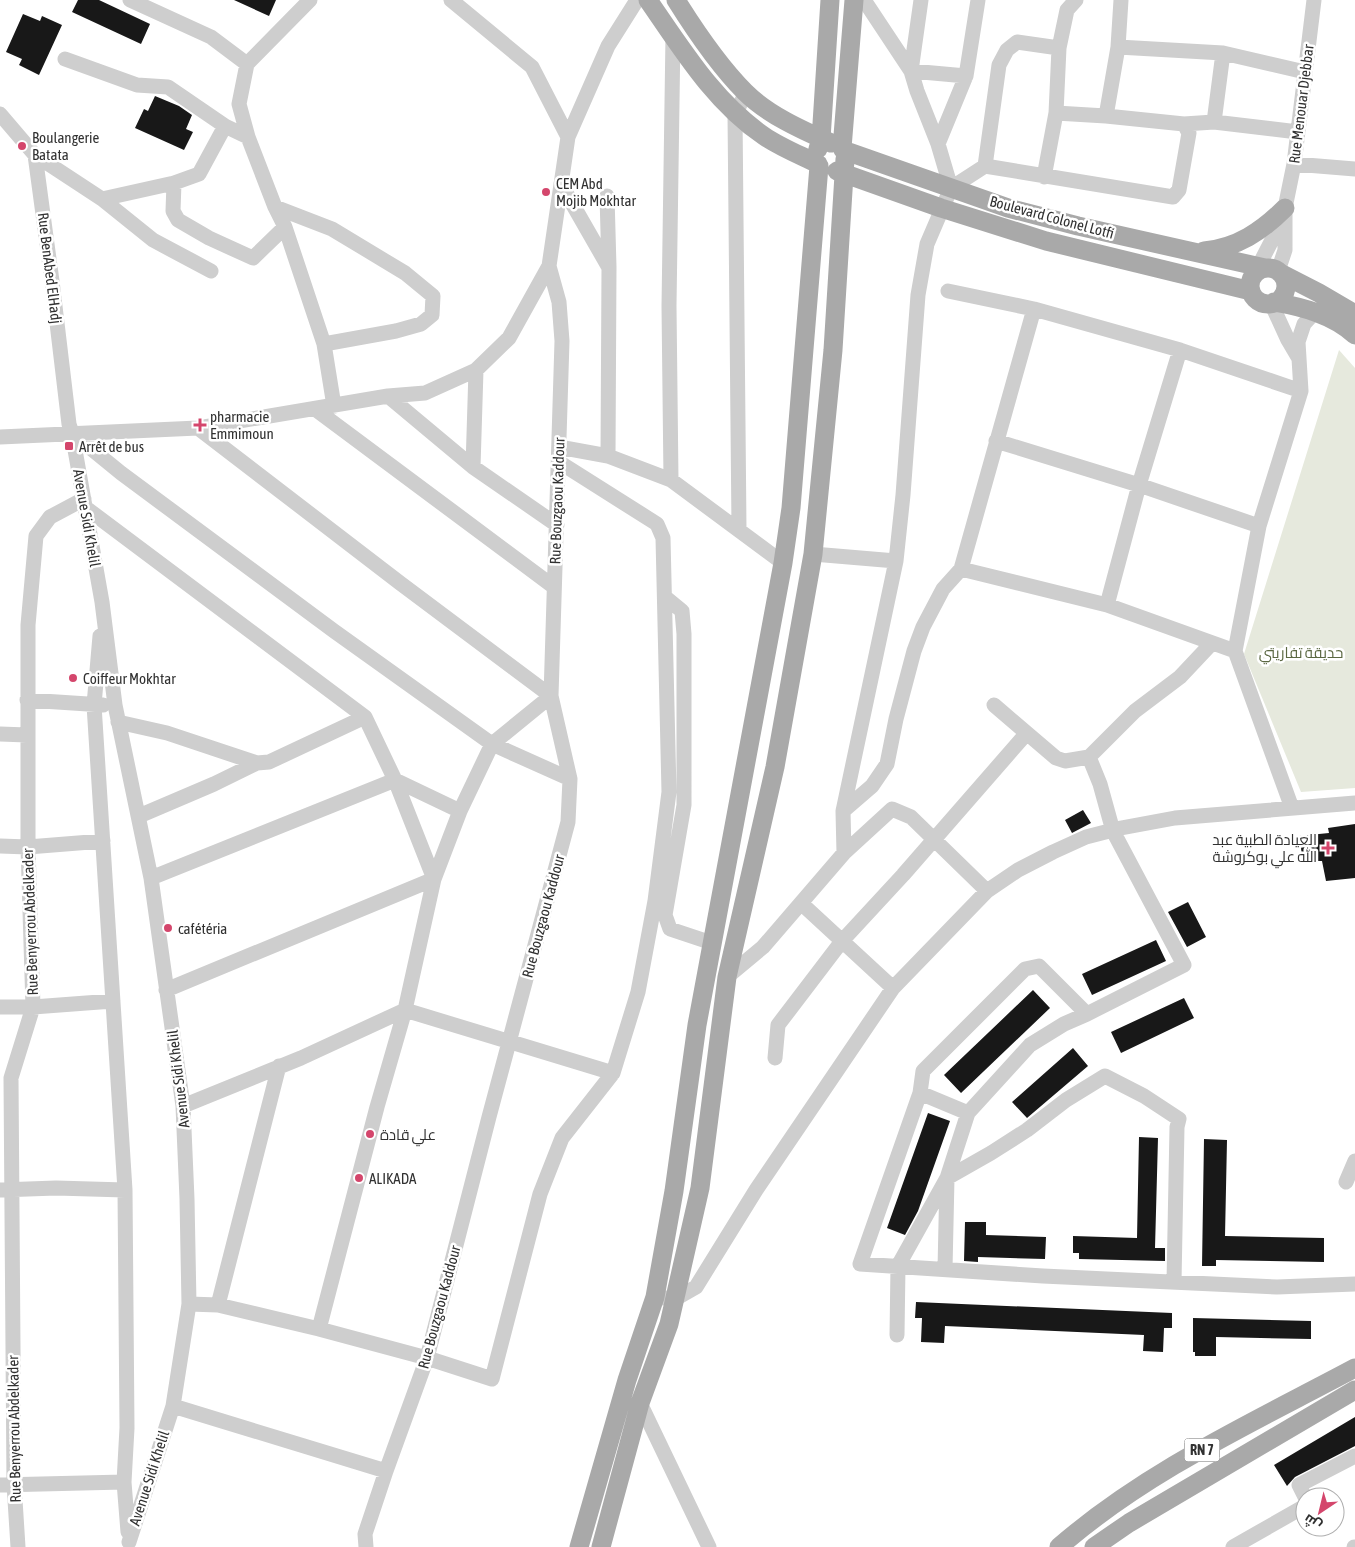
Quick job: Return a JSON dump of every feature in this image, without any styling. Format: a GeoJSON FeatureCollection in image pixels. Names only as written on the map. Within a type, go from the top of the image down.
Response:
{"type":"FeatureCollection","features":[{"type":"Feature","properties":{"kind":"main road"},"geometry":{"type":"LineString","coordinates":[[648,0],[692,64],[735,114],[765,136],[832,157]]}},
{"type":"Feature","properties":{"kind":"main road"},"geometry":{"type":"LineString","coordinates":[[676,0],[713,55],[746,93],[832,157]]}},
{"type":"Feature","properties":{"kind":"main road"},"geometry":{"type":"LineString","coordinates":[[601,1547],[640,1403],[669,1324],[700,1188],[727,977],[774,767],[813,554],[833,350],[830,0]]}},
{"type":"Feature","properties":{"kind":"main road"},"geometry":{"type":"LineString","coordinates":[[579,1547],[627,1380],[655,1296],[674,1191],[696,1026],[783,563],[832,157],[854,0]]}},
{"type":"Feature","properties":{"kind":"main road","name":"Boulevard Colonel Lotfi"},"geometry":{"type":"LineString","coordinates":[[832,157],[951,188],[1008,208],[1078,226],[1195,251],[1319,293],[1355,314]]}},
{"type":"Feature","properties":{"kind":"main road","name":"Boulevard Colonel Lotfi"},"geometry":{"type":"LineString","coordinates":[[832,157],[941,208],[1046,241],[1265,274]]}},
{"type":"Feature","properties":{"kind":"main road"},"geometry":{"type":"LineString","coordinates":[[1195,251],[1229,246],[1245,239],[1260,231],[1285,208]]}},
{"type":"Feature","properties":{"kind":"main road"},"geometry":{"type":"LineString","coordinates":[[1273,303],[1283,296],[1286,287],[1284,276],[1265,274],[1258,300],[1264,303],[1273,303],[1315,312],[1335,321],[1355,335]]}},
{"type":"Feature","properties":{"kind":"main road","name":"RN 7"},"geometry":{"type":"LineString","coordinates":[[1058,1547],[1087,1523],[1179,1462],[1355,1368]]}},
{"type":"Feature","properties":{"kind":"main road","name":"RN 7"},"geometry":{"type":"LineString","coordinates":[[1094,1547],[1129,1523],[1355,1390]]}},
{"type":"Feature","properties":{"kind":"street"},"geometry":{"type":"LineString","coordinates":[[130,0],[211,37],[247,64]]}},
{"type":"Feature","properties":{"kind":"street"},"geometry":{"type":"LineString","coordinates":[[310,0],[247,64],[239,104],[248,136],[275,208],[285,227],[324,344],[334,406]]}},
{"type":"Feature","properties":{"kind":"street"},"geometry":{"type":"LineString","coordinates":[[450,0],[532,67],[568,137]]}},
{"type":"Feature","properties":{"kind":"street"},"geometry":{"type":"LineString","coordinates":[[0,437],[198,428],[315,410],[388,396],[425,393],[476,370],[509,338],[549,266],[568,137],[608,46],[637,0]]}},
{"type":"Feature","properties":{"kind":"street"},"geometry":{"type":"LineString","coordinates":[[864,0],[911,71],[938,144],[951,188]]}},
{"type":"Feature","properties":{"kind":"street"},"geometry":{"type":"LineString","coordinates":[[911,71],[921,0]]}},
{"type":"Feature","properties":{"kind":"street"},"geometry":{"type":"LineString","coordinates":[[938,144],[966,76],[978,0]]}},
{"type":"Feature","properties":{"kind":"street"},"geometry":{"type":"LineString","coordinates":[[1044,177],[1056,114],[1059,48],[1066,10],[1076,0]]}},
{"type":"Feature","properties":{"kind":"street"},"geometry":{"type":"LineString","coordinates":[[1106,116],[1118,47],[1121,0]]}},
{"type":"Feature","properties":{"kind":"street","name":"Rue Menouar Djebbar"},"geometry":{"type":"LineString","coordinates":[[1265,274],[1285,250],[1285,208],[1294,164],[1314,0]]}},
{"type":"Feature","properties":{"kind":"street"},"geometry":{"type":"LineString","coordinates":[[671,480],[669,306],[673,36]]}},
{"type":"Feature","properties":{"kind":"street"},"geometry":{"type":"LineString","coordinates":[[985,166],[999,65],[1007,50],[1017,42],[1059,48]]}},
{"type":"Feature","properties":{"kind":"street"},"geometry":{"type":"LineString","coordinates":[[1118,47],[1223,54],[1305,72]]}},
{"type":"Feature","properties":{"kind":"street"},"geometry":{"type":"LineString","coordinates":[[1214,122],[1223,54]]}},
{"type":"Feature","properties":{"kind":"street"},"geometry":{"type":"LineString","coordinates":[[65,59],[137,85],[168,87],[225,126],[248,136]]}},
{"type":"Feature","properties":{"kind":"street"},"geometry":{"type":"LineString","coordinates":[[911,71],[966,76]]}},
{"type":"Feature","properties":{"kind":"street"},"geometry":{"type":"LineString","coordinates":[[738,529],[735,114],[746,93]]}},
{"type":"Feature","properties":{"kind":"street"},"geometry":{"type":"LineString","coordinates":[[0,114],[35,155],[102,199],[153,240],[211,271]]}},
{"type":"Feature","properties":{"kind":"street"},"geometry":{"type":"LineString","coordinates":[[1056,114],[1106,116],[1184,124],[1214,122],[1298,132]]}},
{"type":"Feature","properties":{"kind":"street"},"geometry":{"type":"LineString","coordinates":[[844,853],[842,811],[896,561],[903,495],[918,295],[927,244],[941,208],[951,188],[985,166],[1173,197],[1179,190],[1189,133],[1184,124]]}},
{"type":"Feature","properties":{"kind":"street"},"geometry":{"type":"LineString","coordinates":[[102,199],[174,183],[199,174],[225,126]]}},
{"type":"Feature","properties":{"kind":"street","name":"Rue BenAbed ElHadj"},"geometry":{"type":"LineString","coordinates":[[35,155],[69,424],[72,433]]}},
{"type":"Feature","properties":{"kind":"street"},"geometry":{"type":"LineString","coordinates":[[1294,164],[1355,169]]}},
{"type":"Feature","properties":{"kind":"street"},"geometry":{"type":"LineString","coordinates":[[174,183],[173,210],[178,220],[209,238],[253,258],[285,227]]}},
{"type":"Feature","properties":{"kind":"street"},"geometry":{"type":"LineString","coordinates":[[561,184],[609,267]]}},
{"type":"Feature","properties":{"kind":"street"},"geometry":{"type":"LineString","coordinates":[[607,196],[609,267],[608,456]]}},
{"type":"Feature","properties":{"kind":"street"},"geometry":{"type":"LineString","coordinates":[[275,208],[332,229],[405,273],[433,296],[432,315],[421,324],[396,332],[324,344]]}},
{"type":"Feature","properties":{"kind":"street","name":"Rue Bouzgaou Kaddour"},"geometry":{"type":"LineString","coordinates":[[366,1547],[365,1534],[427,1358],[568,822],[570,779],[551,696],[562,341],[558,302],[549,266]]}},
{"type":"Feature","properties":{"kind":"street"},"geometry":{"type":"LineString","coordinates":[[948,291],[1034,310],[1180,350],[1301,391]]}},
{"type":"Feature","properties":{"kind":"street"},"geometry":{"type":"LineString","coordinates":[[1273,303],[1288,340],[1298,358]]}},
{"type":"Feature","properties":{"kind":"street"},"geometry":{"type":"LineString","coordinates":[[842,811],[872,786],[887,764],[896,719],[914,650],[923,627],[943,589],[961,569],[1034,310]]}},
{"type":"Feature","properties":{"kind":"street"},"geometry":{"type":"LineString","coordinates":[[1292,808],[1235,652],[1260,526],[1301,391],[1298,342],[1304,324],[1315,312]]}},
{"type":"Feature","properties":{"kind":"street"},"geometry":{"type":"LineString","coordinates":[[1107,605],[1139,485],[1180,350]]}},
{"type":"Feature","properties":{"kind":"street"},"geometry":{"type":"LineString","coordinates":[[473,467],[476,370]]}},
{"type":"Feature","properties":{"kind":"street"},"geometry":{"type":"LineString","coordinates":[[388,396],[473,467],[556,524]]}},
{"type":"Feature","properties":{"kind":"street"},"geometry":{"type":"LineString","coordinates":[[315,410],[554,587]]}},
{"type":"Feature","properties":{"kind":"street"},"geometry":{"type":"LineString","coordinates":[[198,428],[551,696],[492,744],[460,811],[434,879],[405,1010],[377,1107],[320,1329]]}},
{"type":"Feature","properties":{"kind":"street"},"geometry":{"type":"LineString","coordinates":[[72,433],[144,491],[334,631],[492,744],[570,779]]}},
{"type":"Feature","properties":{"kind":"street","name":"Avenue Sidi Khelil"},"geometry":{"type":"LineString","coordinates":[[72,433],[102,602],[118,722],[151,878],[183,1106],[189,1304],[173,1406],[129,1544]]}},
{"type":"Feature","properties":{"kind":"street"},"geometry":{"type":"LineString","coordinates":[[996,441],[1139,485],[1260,526]]}},
{"type":"Feature","properties":{"kind":"street"},"geometry":{"type":"LineString","coordinates":[[559,454],[608,456],[671,480],[783,563]]}},
{"type":"Feature","properties":{"kind":"street"},"geometry":{"type":"LineString","coordinates":[[189,1304],[218,1305],[320,1329],[427,1358],[492,1379],[540,1194],[562,1138],[613,1073],[638,992],[655,901],[669,792],[663,538],[657,524],[559,454]]}},
{"type":"Feature","properties":{"kind":"street"},"geometry":{"type":"LineString","coordinates":[[85,504],[365,717],[395,780],[434,879]]}},
{"type":"Feature","properties":{"kind":"street","name":"Rue Benyerrou Abdelkader"},"geometry":{"type":"LineString","coordinates":[[18,1547],[7,1484],[6,1077],[34,1007],[28,847],[28,625],[36,536],[50,517],[85,504]]}},
{"type":"Feature","properties":{"kind":"street"},"geometry":{"type":"LineString","coordinates":[[813,554],[896,561]]}},
{"type":"Feature","properties":{"kind":"street"},"geometry":{"type":"LineString","coordinates":[[961,569],[1107,605],[1235,652]]}},
{"type":"Feature","properties":{"kind":"street"},"geometry":{"type":"LineString","coordinates":[[665,598],[682,611],[684,634],[684,805],[665,915],[670,928],[712,943]]}},
{"type":"Feature","properties":{"kind":"street","name":"Avenue Sidi Khelil"},"geometry":{"type":"LineString","coordinates":[[102,602],[94,705],[125,1190],[127,1428],[124,1482],[129,1544]]}},
{"type":"Feature","properties":{"kind":"street"},"geometry":{"type":"LineString","coordinates":[[994,705],[1056,758],[1065,761],[1089,757],[1134,711],[1180,677],[1212,643]]}},
{"type":"Feature","properties":{"kind":"street"},"geometry":{"type":"LineString","coordinates":[[27,700],[115,705]]}},
{"type":"Feature","properties":{"kind":"street"},"geometry":{"type":"LineString","coordinates":[[139,816],[214,784],[257,763],[269,762],[365,717]]}},
{"type":"Feature","properties":{"kind":"street"},"geometry":{"type":"LineString","coordinates":[[118,722],[167,733],[257,763]]}},
{"type":"Feature","properties":{"kind":"street"},"geometry":{"type":"LineString","coordinates":[[0,734],[27,735]]}},
{"type":"Feature","properties":{"kind":"street"},"geometry":{"type":"LineString","coordinates":[[775,1058],[778,1025],[842,941],[1026,734]]}},
{"type":"Feature","properties":{"kind":"street"},"geometry":{"type":"LineString","coordinates":[[897,1335],[898,1266],[947,1178],[968,1113],[1030,1045],[1064,1024],[1184,965],[1114,831],[1100,784],[1089,757]]}},
{"type":"Feature","properties":{"kind":"street"},"geometry":{"type":"LineString","coordinates":[[151,878],[395,780],[460,811]]}},
{"type":"Feature","properties":{"kind":"street"},"geometry":{"type":"LineString","coordinates":[[655,1296],[675,1299],[696,1287],[756,1190],[893,988],[987,891],[1018,870],[1053,852],[1086,837],[1121,828],[1175,818],[1355,802]]}},
{"type":"Feature","properties":{"kind":"street"},"geometry":{"type":"LineString","coordinates":[[727,977],[763,947],[844,853],[892,809],[911,817],[987,891]]}},
{"type":"Feature","properties":{"kind":"street"},"geometry":{"type":"LineString","coordinates":[[0,846],[28,847],[103,841]]}},
{"type":"Feature","properties":{"kind":"street"},"geometry":{"type":"LineString","coordinates":[[166,990],[434,879]]}},
{"type":"Feature","properties":{"kind":"street"},"geometry":{"type":"LineString","coordinates":[[802,904],[893,988]]}},
{"type":"Feature","properties":{"kind":"street"},"geometry":{"type":"LineString","coordinates":[[1087,1014],[1039,966],[1025,969],[923,1071],[920,1093],[860,1264],[1043,1276],[1277,1287],[1355,1284]]}},
{"type":"Feature","properties":{"kind":"street"},"geometry":{"type":"LineString","coordinates":[[0,1007],[34,1007],[113,1001]]}},
{"type":"Feature","properties":{"kind":"street"},"geometry":{"type":"LineString","coordinates":[[183,1106],[301,1058],[405,1010],[613,1073]]}},
{"type":"Feature","properties":{"kind":"street"},"geometry":{"type":"LineString","coordinates":[[218,1305],[279,1066]]}},
{"type":"Feature","properties":{"kind":"street"},"geometry":{"type":"LineString","coordinates":[[947,1178],[1027,1130],[1066,1100],[1105,1076],[1144,1096],[1179,1118],[1177,1127],[1174,1282]]}},
{"type":"Feature","properties":{"kind":"street"},"geometry":{"type":"LineString","coordinates":[[920,1093],[968,1113]]}},
{"type":"Feature","properties":{"kind":"street"},"geometry":{"type":"LineString","coordinates":[[1346,1182],[1355,1161]]}},
{"type":"Feature","properties":{"kind":"street"},"geometry":{"type":"LineString","coordinates":[[945,1269],[947,1178]]}},
{"type":"Feature","properties":{"kind":"street"},"geometry":{"type":"LineString","coordinates":[[6,1190],[125,1190]]}},
{"type":"Feature","properties":{"kind":"street"},"geometry":{"type":"LineString","coordinates":[[640,1403],[709,1547]]}},
{"type":"Feature","properties":{"kind":"street"},"geometry":{"type":"LineString","coordinates":[[173,1406],[386,1471]]}},
{"type":"Feature","properties":{"kind":"street"},"geometry":{"type":"LineString","coordinates":[[1300,1487],[1299,1485],[1355,1456]]}},
{"type":"Feature","properties":{"kind":"street"},"geometry":{"type":"LineString","coordinates":[[7,1484],[124,1482]]}},
{"type":"Feature","properties":{"kind":"street"},"geometry":{"type":"LineString","coordinates":[[1233,1547],[1295,1512]]}},
{"type":"Feature","properties":{"kind":"green space","name":"حديقة تفاريتي"},"geometry":{"type":"Polygon","coordinates":[[[1339,350],[1355,368],[1355,788],[1301,792],[1244,654],[1339,350]]]}},
{"type":"Feature","properties":{"kind":"building"},"geometry":{"type":"Polygon","coordinates":[[[78,0],[99,0],[150,24],[141,44],[72,12],[78,0]]]}},
{"type":"Feature","properties":{"kind":"building"},"geometry":{"type":"Polygon","coordinates":[[[234,0],[276,0],[269,16],[234,0]]]}},
{"type":"Feature","properties":{"kind":"building"},"geometry":{"type":"Polygon","coordinates":[[[23,14],[40,21],[42,16],[62,25],[39,75],[19,65],[22,59],[6,52],[23,14]]]}},
{"type":"Feature","properties":{"kind":"building"},"geometry":{"type":"Polygon","coordinates":[[[155,96],[179,106],[192,115],[186,129],[193,132],[184,150],[135,128],[144,109],[148,111],[155,96]]]}},
{"type":"Feature","properties":{"kind":"building"},"geometry":{"type":"Polygon","coordinates":[[[1083,810],[1091,823],[1072,833],[1065,820],[1083,810]]]}},
{"type":"Feature","properties":{"kind":"building","name":"العيادة الطبية عبد الله علي بوكروشة"},"geometry":{"type":"Polygon","coordinates":[[[1355,824],[1355,878],[1326,881],[1322,861],[1303,861],[1299,836],[1329,833],[1328,828],[1355,824]]]}},
{"type":"Feature","properties":{"kind":"building"},"geometry":{"type":"Polygon","coordinates":[[[1188,902],[1206,937],[1187,947],[1168,912],[1188,902]]]}},
{"type":"Feature","properties":{"kind":"building"},"geometry":{"type":"Polygon","coordinates":[[[1156,940],[1166,961],[1092,995],[1082,974],[1156,940]]]}},
{"type":"Feature","properties":{"kind":"building"},"geometry":{"type":"Polygon","coordinates":[[[1033,990],[1050,1008],[961,1093],[944,1075],[1033,990]]]}},
{"type":"Feature","properties":{"kind":"building"},"geometry":{"type":"Polygon","coordinates":[[[1184,998],[1194,1018],[1121,1053],[1111,1032],[1184,998]]]}},
{"type":"Feature","properties":{"kind":"building"},"geometry":{"type":"Polygon","coordinates":[[[1073,1048],[1088,1066],[1027,1118],[1012,1102],[1073,1048]]]}},
{"type":"Feature","properties":{"kind":"building"},"geometry":{"type":"Polygon","coordinates":[[[928,1113],[950,1121],[918,1211],[905,1235],[887,1228],[928,1113]]]}},
{"type":"Feature","properties":{"kind":"building"},"geometry":{"type":"Polygon","coordinates":[[[1139,1137],[1158,1138],[1155,1248],[1165,1248],[1165,1261],[1079,1259],[1079,1253],[1073,1253],[1073,1236],[1137,1238],[1139,1137]]]}},
{"type":"Feature","properties":{"kind":"building"},"geometry":{"type":"Polygon","coordinates":[[[1204,1139],[1227,1140],[1225,1236],[1324,1238],[1324,1262],[1216,1260],[1216,1266],[1202,1266],[1204,1139]]]}},
{"type":"Feature","properties":{"kind":"building"},"geometry":{"type":"Polygon","coordinates":[[[965,1222],[986,1222],[986,1235],[1046,1237],[1045,1259],[978,1257],[978,1262],[964,1261],[965,1222]]]}},
{"type":"Feature","properties":{"kind":"building"},"geometry":{"type":"Polygon","coordinates":[[[916,1302],[1172,1313],[1172,1328],[1164,1328],[1163,1352],[1143,1351],[1144,1335],[945,1326],[944,1343],[921,1342],[922,1318],[915,1318],[916,1302]]]}},
{"type":"Feature","properties":{"kind":"building"},"geometry":{"type":"Polygon","coordinates":[[[1193,1318],[1311,1321],[1311,1339],[1216,1337],[1216,1356],[1195,1356],[1195,1352],[1193,1352],[1193,1318]]]}},
{"type":"Feature","properties":{"kind":"building"},"geometry":{"type":"Polygon","coordinates":[[[1355,1417],[1355,1446],[1295,1477],[1287,1486],[1274,1465],[1355,1417]]]}},
{"type":"Feature","properties":{"kind":"place","name":"Boulangerie Batata"},"geometry":{"type":"Point","coordinates":[22,146]}},
{"type":"Feature","properties":{"kind":"place","name":"CEM Abd Mojib Mokhtar"},"geometry":{"type":"Point","coordinates":[546,192]}},
{"type":"Feature","properties":{"kind":"place","name":"pharmacie Emmimoun"},"geometry":{"type":"Point","coordinates":[200,425]}},
{"type":"Feature","properties":{"kind":"place","name":"Arrêt de bus"},"geometry":{"type":"Point","coordinates":[69,446]}},
{"type":"Feature","properties":{"kind":"place","name":"Coiffeur Mokhtar"},"geometry":{"type":"Point","coordinates":[73,678]}},
{"type":"Feature","properties":{"kind":"place","name":"العيادة الطبية عبد الله علي بوكروشة"},"geometry":{"type":"Point","coordinates":[1328,848]}},
{"type":"Feature","properties":{"kind":"place","name":"cafétéria"},"geometry":{"type":"Point","coordinates":[168,928]}},
{"type":"Feature","properties":{"kind":"place","name":"علي قادة"},"geometry":{"type":"Point","coordinates":[370,1134]}},
{"type":"Feature","properties":{"kind":"place","name":"ALIKADA"},"geometry":{"type":"Point","coordinates":[359,1178]}}]}
